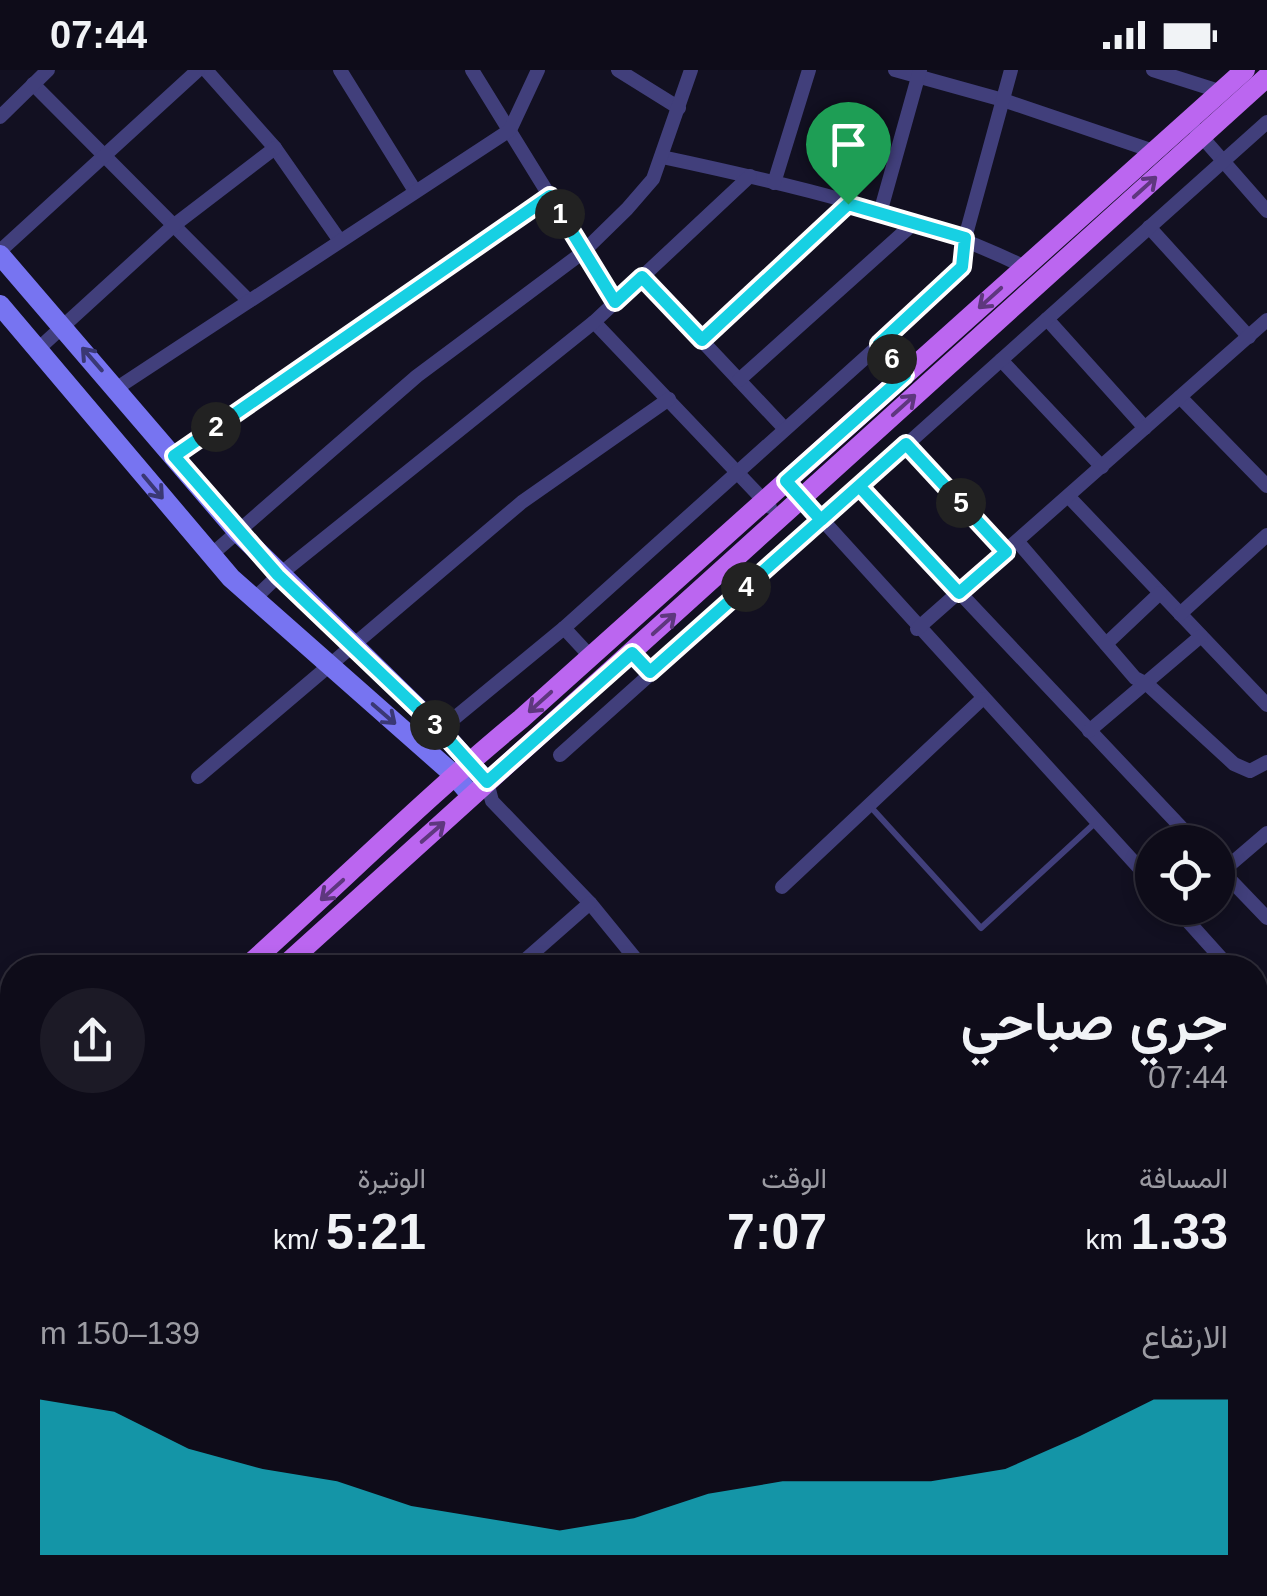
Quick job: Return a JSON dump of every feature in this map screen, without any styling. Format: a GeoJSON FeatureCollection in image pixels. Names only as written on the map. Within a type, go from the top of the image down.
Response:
{"type":"FeatureCollection","features":[{"type":"Feature","properties":{"kind":"main road"},"geometry":{"type":"LineString","coordinates":[[296,955],[483,793],[803,498],[1195,129],[1222,92],[1246,70]]}},
{"type":"Feature","properties":{"kind":"main road"},"geometry":{"type":"LineString","coordinates":[[260,955],[462,768],[1156,152],[1267,77]]}},
{"type":"Feature","properties":{"kind":"main road"},"geometry":{"type":"LineString","coordinates":[[0,253],[278,575],[440,730],[462,768],[483,793]]}},
{"type":"Feature","properties":{"kind":"main road"},"geometry":{"type":"LineString","coordinates":[[0,306],[253,600],[327,665],[462,768]]}},
{"type":"Feature","properties":{"kind":"main road"},"geometry":{"type":"LineString","coordinates":[[373,854],[389,871]]}},
{"type":"Feature","properties":{"kind":"street"},"geometry":{"type":"LineString","coordinates":[[0,117],[48,70]]}},
{"type":"Feature","properties":{"kind":"street"},"geometry":{"type":"LineString","coordinates":[[0,253],[198,70]]}},
{"type":"Feature","properties":{"kind":"street"},"geometry":{"type":"LineString","coordinates":[[206,70],[275,148],[340,241]]}},
{"type":"Feature","properties":{"kind":"street"},"geometry":{"type":"LineString","coordinates":[[340,70],[415,191]]}},
{"type":"Feature","properties":{"kind":"street"},"geometry":{"type":"LineString","coordinates":[[472,70],[615,302]]}},
{"type":"Feature","properties":{"kind":"street"},"geometry":{"type":"LineString","coordinates":[[117,388],[510,130],[538,70]]}},
{"type":"Feature","properties":{"kind":"street"},"geometry":{"type":"LineString","coordinates":[[618,70],[678,108]]}},
{"type":"Feature","properties":{"kind":"street"},"geometry":{"type":"LineString","coordinates":[[211,555],[418,376],[582,253],[653,179],[691,70]]}},
{"type":"Feature","properties":{"kind":"street"},"geometry":{"type":"LineString","coordinates":[[774,183],[809,70]]}},
{"type":"Feature","properties":{"kind":"street"},"geometry":{"type":"LineString","coordinates":[[894,70],[919,73],[1156,152]]}},
{"type":"Feature","properties":{"kind":"street"},"geometry":{"type":"LineString","coordinates":[[440,730],[564,628],[954,278],[962,267],[965,238],[1011,70]]}},
{"type":"Feature","properties":{"kind":"street"},"geometry":{"type":"LineString","coordinates":[[1153,70],[1222,92]]}},
{"type":"Feature","properties":{"kind":"street"},"geometry":{"type":"LineString","coordinates":[[880,214],[919,73]]}},
{"type":"Feature","properties":{"kind":"street"},"geometry":{"type":"LineString","coordinates":[[33,84],[106,153],[249,301]]}},
{"type":"Feature","properties":{"kind":"street"},"geometry":{"type":"LineString","coordinates":[[560,755],[1267,122]]}},
{"type":"Feature","properties":{"kind":"street"},"geometry":{"type":"LineString","coordinates":[[1195,129],[1267,212]]}},
{"type":"Feature","properties":{"kind":"street"},"geometry":{"type":"LineString","coordinates":[[37,350],[174,226],[275,148]]}},
{"type":"Feature","properties":{"kind":"street"},"geometry":{"type":"LineString","coordinates":[[662,157],[750,176],[965,238],[1025,267]]}},
{"type":"Feature","properties":{"kind":"street"},"geometry":{"type":"LineString","coordinates":[[253,600],[278,575],[594,322],[750,176]]}},
{"type":"Feature","properties":{"kind":"street"},"geometry":{"type":"LineString","coordinates":[[174,456],[550,196]]}},
{"type":"Feature","properties":{"kind":"street"},"geometry":{"type":"LineString","coordinates":[[702,340],[848,204]]}},
{"type":"Feature","properties":{"kind":"street"},"geometry":{"type":"LineString","coordinates":[[739,380],[914,223]]}},
{"type":"Feature","properties":{"kind":"street"},"geometry":{"type":"LineString","coordinates":[[1149,228],[1249,337]]}},
{"type":"Feature","properties":{"kind":"street"},"geometry":{"type":"LineString","coordinates":[[642,277],[785,429]]}},
{"type":"Feature","properties":{"kind":"street"},"geometry":{"type":"LineString","coordinates":[[1047,318],[1145,428]]}},
{"type":"Feature","properties":{"kind":"street"},"geometry":{"type":"LineString","coordinates":[[917,629],[1267,320]]}},
{"type":"Feature","properties":{"kind":"street"},"geometry":{"type":"LineString","coordinates":[[594,322],[780,518]]}},
{"type":"Feature","properties":{"kind":"street"},"geometry":{"type":"LineString","coordinates":[[879,344],[905,375]]}},
{"type":"Feature","properties":{"kind":"street"},"geometry":{"type":"LineString","coordinates":[[1001,360],[1102,467]]}},
{"type":"Feature","properties":{"kind":"street"},"geometry":{"type":"LineString","coordinates":[[1180,397],[1267,486]]}},
{"type":"Feature","properties":{"kind":"street"},"geometry":{"type":"LineString","coordinates":[[198,777],[522,502],[669,399]]}},
{"type":"Feature","properties":{"kind":"street"},"geometry":{"type":"LineString","coordinates":[[906,444],[1012,547],[1128,671],[1234,764],[1250,770],[1267,762]]}},
{"type":"Feature","properties":{"kind":"street"},"geometry":{"type":"LineString","coordinates":[[786,481],[1135,864]]}},
{"type":"Feature","properties":{"kind":"street"},"geometry":{"type":"LineString","coordinates":[[859,486],[1178,825]]}},
{"type":"Feature","properties":{"kind":"street"},"geometry":{"type":"LineString","coordinates":[[1069,497],[1267,706]]}},
{"type":"Feature","properties":{"kind":"street"},"geometry":{"type":"LineString","coordinates":[[1180,614],[1267,535]]}},
{"type":"Feature","properties":{"kind":"street"},"geometry":{"type":"LineString","coordinates":[[1106,644],[1160,593]]}},
{"type":"Feature","properties":{"kind":"street"},"geometry":{"type":"LineString","coordinates":[[564,628],[590,656]]}},
{"type":"Feature","properties":{"kind":"street"},"geometry":{"type":"LineString","coordinates":[[1089,731],[1201,636]]}},
{"type":"Feature","properties":{"kind":"street"},"geometry":{"type":"LineString","coordinates":[[632,653],[650,672]]}},
{"type":"Feature","properties":{"kind":"street"},"geometry":{"type":"LineString","coordinates":[[782,887],[982,699]]}},
{"type":"Feature","properties":{"kind":"street"},"geometry":{"type":"LineString","coordinates":[[483,793],[590,903],[633,955]]}},
{"type":"Feature","properties":{"kind":"street"},"geometry":{"type":"LineString","coordinates":[[1235,858],[1267,833]]}},
{"type":"Feature","properties":{"kind":"street"},"geometry":{"type":"LineString","coordinates":[[1235,884],[1263,908]]}},
{"type":"Feature","properties":{"kind":"street"},"geometry":{"type":"LineString","coordinates":[[531,955],[590,903]]}},
{"type":"Feature","properties":{"kind":"street"},"geometry":{"type":"LineString","coordinates":[[1192,925],[1219,955]]}},
{"type":"Feature","properties":{"kind":"lane"},"geometry":{"type":"LineString","coordinates":[[869,805],[981,928],[1096,822]]}},
{"type":"Feature","properties":{"kind":"route"},"geometry":{"type":"LineString","coordinates":[[848,204],[702,340],[642,277],[615,302],[550,196],[174,456],[278,575],[440,730],[487,782],[632,653],[650,672],[821,520],[859,486],[959,593],[1006,552],[906,444],[821,520],[786,481],[905,375],[879,344],[962,267],[965,238],[848,204]]}}]}
